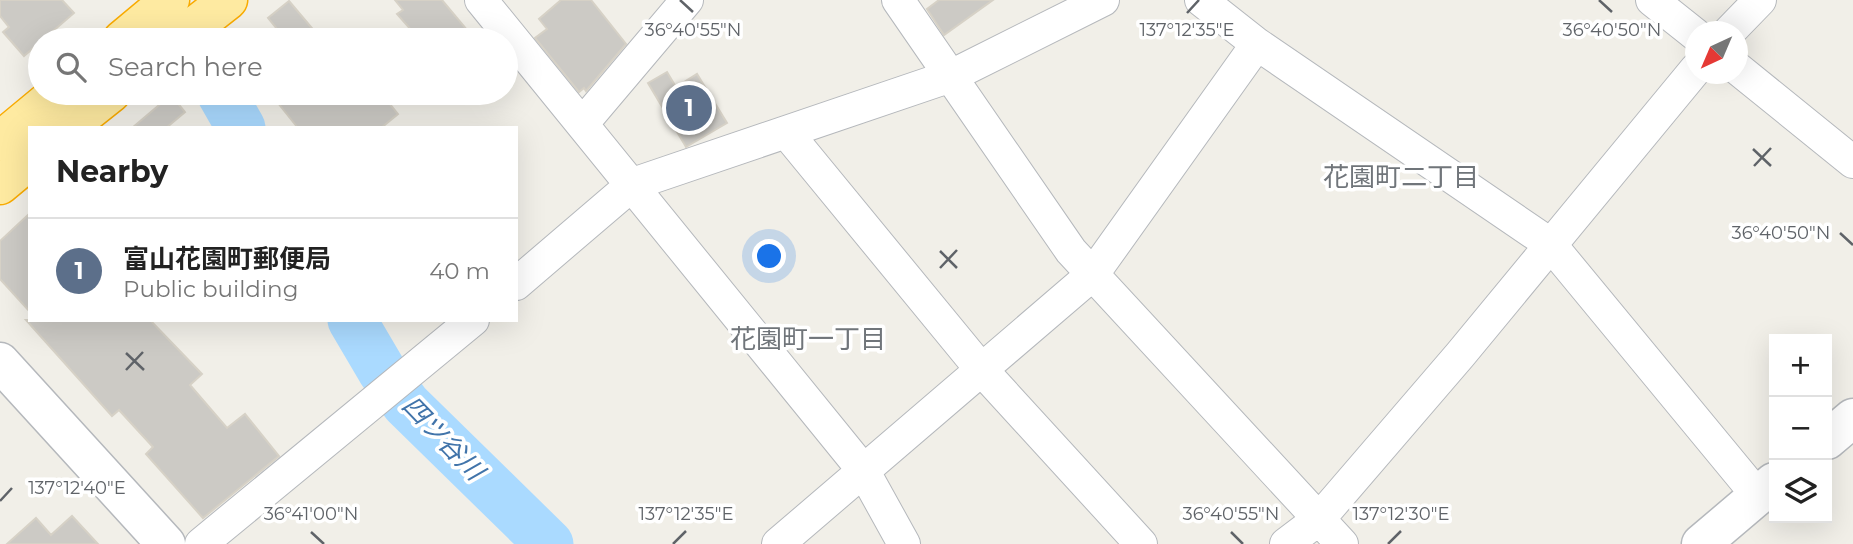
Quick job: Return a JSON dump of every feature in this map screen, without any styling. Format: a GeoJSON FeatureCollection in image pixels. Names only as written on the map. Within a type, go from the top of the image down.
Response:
{"type":"FeatureCollection","features":[{"type":"Feature","properties":{"kind":"highway"},"geometry":{"type":"LineString","coordinates":[[148,28],[169,18],[228,0]]}},
{"type":"Feature","properties":{"kind":"highway"},"geometry":{"type":"LineString","coordinates":[[0,141],[44,105]]}},
{"type":"Feature","properties":{"kind":"highway"},"geometry":{"type":"LineString","coordinates":[[70,126],[96,105]]}},
{"type":"Feature","properties":{"kind":"highway"},"geometry":{"type":"LineString","coordinates":[[0,185],[28,162]]}},
{"type":"Feature","properties":{"kind":"street"},"geometry":{"type":"LineString","coordinates":[[481,0],[504,28]]}},
{"type":"Feature","properties":{"kind":"street"},"geometry":{"type":"LineString","coordinates":[[583,123],[687,0]]}},
{"type":"Feature","properties":{"kind":"street"},"geometry":{"type":"LineString","coordinates":[[898,0],[1071,251],[1342,544]]}},
{"type":"Feature","properties":{"kind":"street"},"geometry":{"type":"LineString","coordinates":[[1200,0],[1257,44],[1550,244],[1766,489],[1701,544]]}},
{"type":"Feature","properties":{"kind":"street"},"geometry":{"type":"LineString","coordinates":[[1652,0],[1685,26]]}},
{"type":"Feature","properties":{"kind":"street"},"geometry":{"type":"LineString","coordinates":[[1740,21],[1760,0]]}},
{"type":"Feature","properties":{"kind":"street"},"geometry":{"type":"LineString","coordinates":[[518,282],[633,184],[951,76],[1083,4]]}},
{"type":"Feature","properties":{"kind":"street"},"geometry":{"type":"LineString","coordinates":[[778,544],[980,368],[1093,274],[1257,44]]}},
{"type":"Feature","properties":{"kind":"street"},"geometry":{"type":"LineString","coordinates":[[518,45],[863,470],[904,544]]}},
{"type":"Feature","properties":{"kind":"street"},"geometry":{"type":"LineString","coordinates":[[1748,77],[1853,162]]}},
{"type":"Feature","properties":{"kind":"street"},"geometry":{"type":"LineString","coordinates":[[1286,544],[1319,519],[1685,82]]}},
{"type":"Feature","properties":{"kind":"street"},"geometry":{"type":"LineString","coordinates":[[787,133],[980,368],[1141,544]]}},
{"type":"Feature","properties":{"kind":"street"},"geometry":{"type":"LineString","coordinates":[[201,544],[471,322]]}},
{"type":"Feature","properties":{"kind":"street"},"geometry":{"type":"LineString","coordinates":[[0,362],[166,544]]}},
{"type":"Feature","properties":{"kind":"street"},"geometry":{"type":"LineString","coordinates":[[1832,436],[1853,418]]}},
{"type":"Feature","properties":{"kind":"building"},"geometry":{"type":"Polygon","coordinates":[[[0,0],[62,0],[74,13],[57,28],[28,28],[28,53],[24,56],[3,32],[9,27],[0,16],[0,0]]]}},
{"type":"Feature","properties":{"kind":"building"},"geometry":{"type":"Polygon","coordinates":[[[395,0],[442,0],[465,28],[409,28],[397,14],[403,10],[395,0]]]}},
{"type":"Feature","properties":{"kind":"building"},"geometry":{"type":"Polygon","coordinates":[[[561,0],[591,0],[626,44],[586,91],[584,88],[579,92],[535,38],[547,29],[539,19],[561,0]]]}},
{"type":"Feature","properties":{"kind":"building"},"geometry":{"type":"Polygon","coordinates":[[[939,0],[993,0],[944,35],[927,9],[939,0]]]}},
{"type":"Feature","properties":{"kind":"building"},"geometry":{"type":"Polygon","coordinates":[[[289,1],[312,28],[276,28],[268,18],[289,1]]]}},
{"type":"Feature","properties":{"kind":"building"},"geometry":{"type":"Polygon","coordinates":[[[667,72],[676,87],[697,74],[727,123],[686,147],[648,83],[667,72]]]}},
{"type":"Feature","properties":{"kind":"building"},"geometry":{"type":"Polygon","coordinates":[[[159,105],[179,105],[185,112],[168,126],[134,126],[159,105]]]}},
{"type":"Feature","properties":{"kind":"building"},"geometry":{"type":"Polygon","coordinates":[[[280,105],[391,105],[398,114],[383,126],[296,126],[280,105]]]}},
{"type":"Feature","properties":{"kind":"building"},"geometry":{"type":"Polygon","coordinates":[[[28,215],[28,310],[0,279],[0,241],[28,215]]]}},
{"type":"Feature","properties":{"kind":"building"},"geometry":{"type":"Polygon","coordinates":[[[26,320],[152,322],[202,374],[190,385],[227,428],[245,414],[279,456],[203,518],[146,454],[153,447],[119,410],[112,416],[26,320]]]}},
{"type":"Feature","properties":{"kind":"building"},"geometry":{"type":"Polygon","coordinates":[[[72,516],[98,544],[7,544],[36,518],[51,535],[72,516]]]}},
{"type":"Feature","properties":{"kind":"waterway","name":"四ツ谷川"},"geometry":{"type":"LineString","coordinates":[[228,105],[240,126]]}},
{"type":"Feature","properties":{"kind":"waterway","name":"四ツ谷川"},"geometry":{"type":"LineString","coordinates":[[353,322],[382,371],[406,404],[549,544]]}},
{"type":"Feature","properties":{"kind":"place","name":"富山花園町郵便局"},"geometry":{"type":"Point","coordinates":[689,108]}},
{"type":"Feature","properties":{"kind":"district","name":"花園町二丁目"},"geometry":{"type":"Point","coordinates":[1401,177]}},
{"type":"Feature","properties":{"kind":"district","name":"花園町一丁目"},"geometry":{"type":"Point","coordinates":[808,339]}}]}
